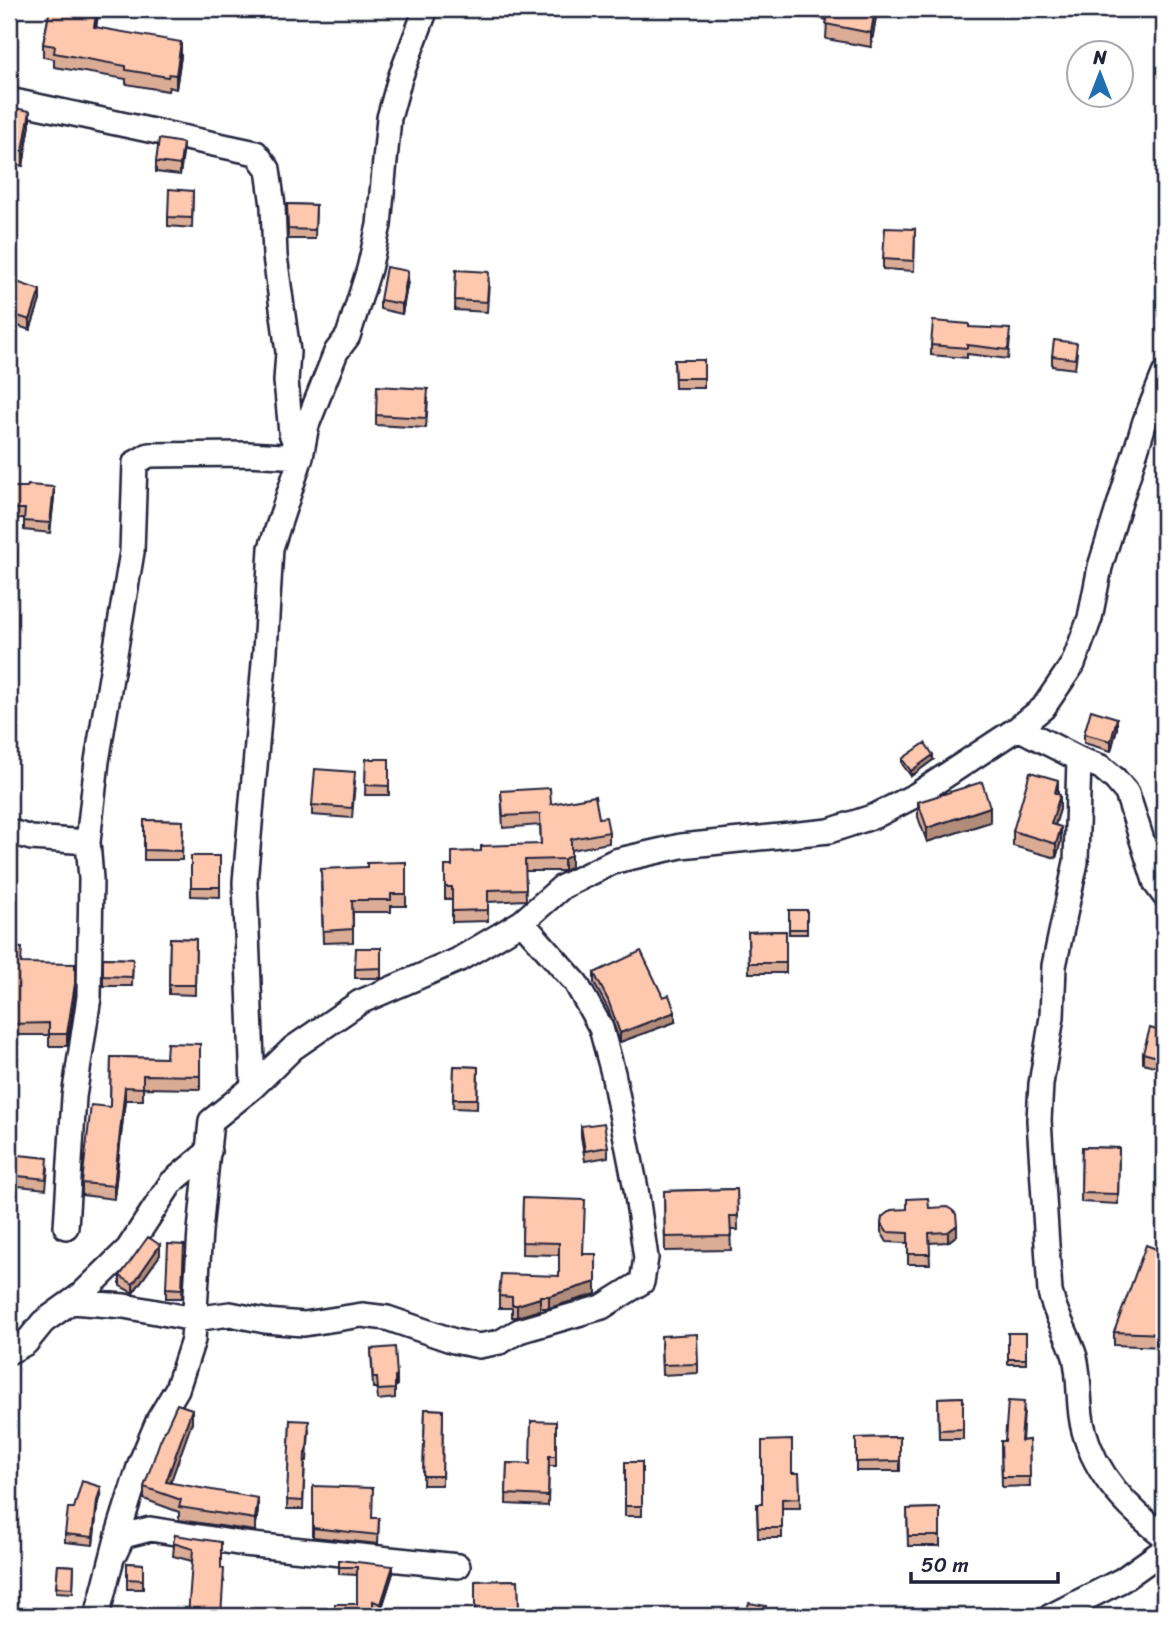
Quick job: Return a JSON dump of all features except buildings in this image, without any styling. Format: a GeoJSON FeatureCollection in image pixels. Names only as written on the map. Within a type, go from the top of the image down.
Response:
{"type":"FeatureCollection","features":[{"type":"Feature","properties":{"kind":"street"},"geometry":{"type":"LineString","coordinates":[[253,1087],[245,882],[271,548],[301,457],[307,425],[336,352],[348,336],[369,269],[379,225],[389,118],[400,78],[426,9]]}},
{"type":"Feature","properties":{"kind":"street"},"geometry":{"type":"LineString","coordinates":[[9,100],[256,153],[268,169],[273,205],[275,257],[287,343],[286,381],[291,433],[301,457]]}},
{"type":"Feature","properties":{"kind":"street"},"geometry":{"type":"LineString","coordinates":[[97,1616],[119,1531],[141,1464],[159,1419],[177,1389],[193,1340],[211,1121],[253,1087],[293,1048],[360,1002],[458,960],[522,922],[562,887],[615,861],[681,846],[830,831],[875,816],[916,795],[1043,708],[1073,664],[1090,618],[1100,567],[1156,416],[1164,374]]}},
{"type":"Feature","properties":{"kind":"street"},"geometry":{"type":"LineString","coordinates":[[66,1227],[74,1097],[89,997],[91,879],[88,842],[97,761],[132,552],[135,463],[149,455],[301,457]]}},
{"type":"Feature","properties":{"kind":"street"},"geometry":{"type":"LineString","coordinates":[[1017,728],[1079,760],[1101,767],[1127,793],[1156,884],[1164,895]]}},
{"type":"Feature","properties":{"kind":"street"},"geometry":{"type":"LineString","coordinates":[[1079,760],[1076,862],[1054,965],[1052,1017],[1041,1084],[1039,1120],[1051,1292],[1055,1311],[1074,1356],[1079,1376],[1083,1430],[1093,1454],[1115,1493],[1164,1536]]}},
{"type":"Feature","properties":{"kind":"street"},"geometry":{"type":"LineString","coordinates":[[9,831],[31,838],[88,842]]}},
{"type":"Feature","properties":{"kind":"street"},"geometry":{"type":"LineString","coordinates":[[71,1302],[124,1306],[194,1319],[230,1314],[265,1321],[304,1324],[362,1315],[387,1318],[454,1341],[480,1346],[500,1342],[539,1324],[602,1307],[642,1282],[646,1258],[636,1189],[613,1073],[601,1028],[576,983],[522,922]]}},
{"type":"Feature","properties":{"kind":"street"},"geometry":{"type":"LineString","coordinates":[[9,1352],[26,1343],[43,1322],[71,1302],[128,1249],[171,1183],[209,1151]]}},
{"type":"Feature","properties":{"kind":"street"},"geometry":{"type":"LineString","coordinates":[[112,1559],[123,1536],[150,1529],[244,1544],[458,1566]]}},
{"type":"Feature","properties":{"kind":"street"},"geometry":{"type":"LineString","coordinates":[[1051,1616],[1122,1580],[1164,1550]]}}]}
